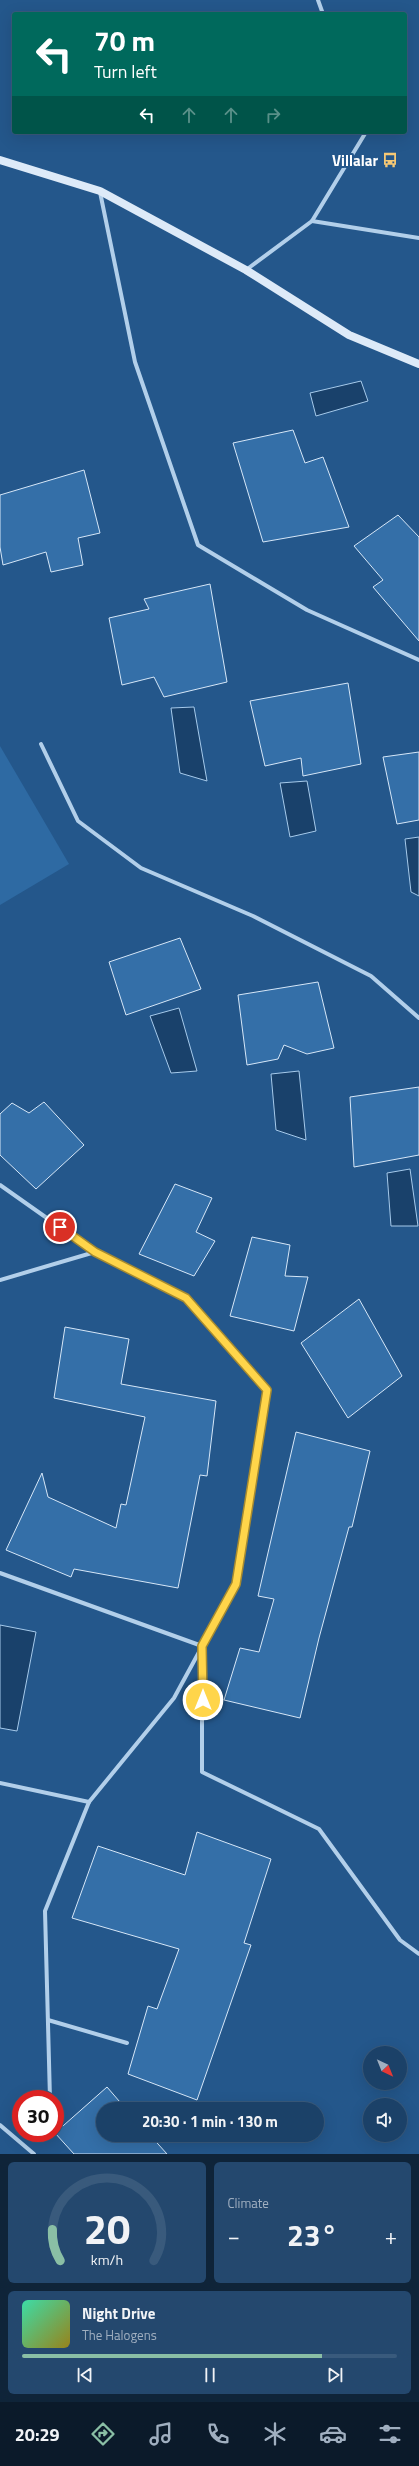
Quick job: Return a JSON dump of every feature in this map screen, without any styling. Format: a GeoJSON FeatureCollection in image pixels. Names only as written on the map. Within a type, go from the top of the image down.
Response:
{"type":"FeatureCollection","features":[{"type":"Feature","properties":{"kind":"street"},"geometry":{"type":"LineString","coordinates":[[318,0],[322,12]]}},
{"type":"Feature","properties":{"kind":"street"},"geometry":{"type":"LineString","coordinates":[[246,270],[312,220],[365,134]]}},
{"type":"Feature","properties":{"kind":"street"},"geometry":{"type":"LineString","coordinates":[[0,160],[100,191],[246,270],[349,335],[419,364]]}},
{"type":"Feature","properties":{"kind":"street"},"geometry":{"type":"LineString","coordinates":[[100,191],[135,362],[198,546],[307,610],[419,660]]}},
{"type":"Feature","properties":{"kind":"street"},"geometry":{"type":"LineString","coordinates":[[312,220],[419,238]]}},
{"type":"Feature","properties":{"kind":"street"},"geometry":{"type":"LineString","coordinates":[[41,744],[78,821],[141,868],[253,916],[371,976],[419,1018]]}},
{"type":"Feature","properties":{"kind":"street"},"geometry":{"type":"LineString","coordinates":[[0,1185],[95,1252],[186,1298],[267,1390],[236,1584],[174,1698],[89,1802],[45,1911],[50,2090]]}},
{"type":"Feature","properties":{"kind":"street"},"geometry":{"type":"LineString","coordinates":[[0,1280],[95,1252]]}},
{"type":"Feature","properties":{"kind":"street"},"geometry":{"type":"LineString","coordinates":[[0,1573],[202,1646]]}},
{"type":"Feature","properties":{"kind":"street"},"geometry":{"type":"LineString","coordinates":[[202,1646],[202,1772],[319,1829],[400,1940],[419,1954]]}},
{"type":"Feature","properties":{"kind":"street"},"geometry":{"type":"LineString","coordinates":[[0,1782],[89,1802]]}},
{"type":"Feature","properties":{"kind":"street"},"geometry":{"type":"LineString","coordinates":[[48,2020],[127,2043]]}},
{"type":"Feature","properties":{"kind":"street"},"geometry":{"type":"LineString","coordinates":[[0,2125],[34,2154]]}},
{"type":"Feature","properties":{"kind":"shaded area"},"geometry":{"type":"Polygon","coordinates":[[[361,381],[368,401],[316,416],[310,393],[361,381]]]}},
{"type":"Feature","properties":{"kind":"shaded area"},"geometry":{"type":"Polygon","coordinates":[[[194,707],[207,781],[180,773],[171,708],[194,707]]]}},
{"type":"Feature","properties":{"kind":"shaded area"},"geometry":{"type":"Polygon","coordinates":[[[0,746],[69,864],[0,905],[0,746]]]}},
{"type":"Feature","properties":{"kind":"shaded area"},"geometry":{"type":"Polygon","coordinates":[[[307,781],[316,831],[290,837],[280,783],[307,781]]]}},
{"type":"Feature","properties":{"kind":"shaded area"},"geometry":{"type":"Polygon","coordinates":[[[419,837],[419,896],[411,892],[405,839],[419,837]]]}},
{"type":"Feature","properties":{"kind":"shaded area"},"geometry":{"type":"Polygon","coordinates":[[[179,1008],[197,1071],[171,1073],[150,1016],[179,1008]]]}},
{"type":"Feature","properties":{"kind":"shaded area"},"geometry":{"type":"Polygon","coordinates":[[[299,1071],[306,1140],[276,1130],[271,1074],[299,1071]]]}},
{"type":"Feature","properties":{"kind":"shaded area"},"geometry":{"type":"Polygon","coordinates":[[[410,1169],[418,1226],[391,1226],[387,1173],[410,1169]]]}},
{"type":"Feature","properties":{"kind":"shaded area"},"geometry":{"type":"Polygon","coordinates":[[[0,1625],[36,1632],[17,1731],[0,1728],[0,1625]]]}},
{"type":"Feature","properties":{"kind":"building"},"geometry":{"type":"Polygon","coordinates":[[[293,430],[305,463],[323,457],[349,527],[263,542],[233,443],[293,430]]]}},
{"type":"Feature","properties":{"kind":"building"},"geometry":{"type":"Polygon","coordinates":[[[84,470],[100,533],[78,538],[83,565],[51,572],[46,552],[3,565],[0,547],[0,495],[84,470]]]}},
{"type":"Feature","properties":{"kind":"building"},"geometry":{"type":"Polygon","coordinates":[[[398,515],[419,537],[419,641],[373,587],[383,580],[354,546],[398,515]]]}},
{"type":"Feature","properties":{"kind":"building"},"geometry":{"type":"Polygon","coordinates":[[[210,584],[227,682],[164,697],[154,677],[122,685],[109,618],[149,609],[144,599],[210,584]]]}},
{"type":"Feature","properties":{"kind":"building"},"geometry":{"type":"Polygon","coordinates":[[[348,683],[361,764],[303,776],[301,758],[265,766],[250,701],[348,683]]]}},
{"type":"Feature","properties":{"kind":"building"},"geometry":{"type":"Polygon","coordinates":[[[419,752],[419,820],[397,824],[383,757],[419,752]]]}},
{"type":"Feature","properties":{"kind":"building"},"geometry":{"type":"Polygon","coordinates":[[[180,938],[201,989],[126,1015],[109,962],[180,938]]]}},
{"type":"Feature","properties":{"kind":"building"},"geometry":{"type":"Polygon","coordinates":[[[318,982],[334,1048],[307,1054],[284,1045],[278,1059],[247,1065],[238,995],[318,982]]]}},
{"type":"Feature","properties":{"kind":"building"},"geometry":{"type":"Polygon","coordinates":[[[419,1087],[419,1155],[354,1167],[350,1097],[419,1087]]]}},
{"type":"Feature","properties":{"kind":"building"},"geometry":{"type":"Polygon","coordinates":[[[44,1102],[84,1145],[36,1189],[0,1155],[0,1114],[12,1103],[29,1113],[44,1102]]]}},
{"type":"Feature","properties":{"kind":"building"},"geometry":{"type":"Polygon","coordinates":[[[175,1184],[212,1198],[196,1232],[215,1241],[194,1276],[139,1254],[175,1184]]]}},
{"type":"Feature","properties":{"kind":"building"},"geometry":{"type":"Polygon","coordinates":[[[252,1237],[290,1245],[285,1276],[308,1277],[294,1331],[230,1316],[252,1237]]]}},
{"type":"Feature","properties":{"kind":"building"},"geometry":{"type":"Polygon","coordinates":[[[359,1299],[402,1376],[348,1418],[301,1343],[359,1299]]]}},
{"type":"Feature","properties":{"kind":"building"},"geometry":{"type":"Polygon","coordinates":[[[65,1327],[129,1339],[121,1384],[216,1401],[207,1476],[200,1475],[178,1588],[74,1569],[71,1577],[6,1550],[42,1473],[48,1497],[116,1528],[121,1504],[126,1505],[145,1417],[54,1398],[65,1327]]]}},
{"type":"Feature","properties":{"kind":"building"},"geometry":{"type":"Polygon","coordinates":[[[296,1432],[370,1451],[352,1527],[349,1527],[319,1638],[300,1718],[224,1700],[240,1648],[259,1652],[274,1599],[258,1596],[296,1432]]]}},
{"type":"Feature","properties":{"kind":"building"},"geometry":{"type":"Polygon","coordinates":[[[197,1832],[271,1859],[244,1943],[251,1945],[197,2100],[128,2074],[148,2006],[157,2009],[179,1949],[72,1918],[98,1846],[185,1875],[197,1832]]]}},
{"type":"Feature","properties":{"kind":"building"},"geometry":{"type":"Polygon","coordinates":[[[107,2087],[120,2102],[96,2102],[96,2142],[156,2142],[167,2154],[74,2154],[63,2142],[64,2125],[107,2087]]]}},
{"type":"Feature","properties":{"kind":"place","name":"Villalar"},"geometry":{"type":"Point","coordinates":[390,160]}},
{"type":"Feature","properties":{"kind":"route"},"geometry":{"type":"LineString","coordinates":[[60,1227],[95,1252],[186,1298],[267,1390],[236,1584],[202,1646],[203,1700]]}}]}
